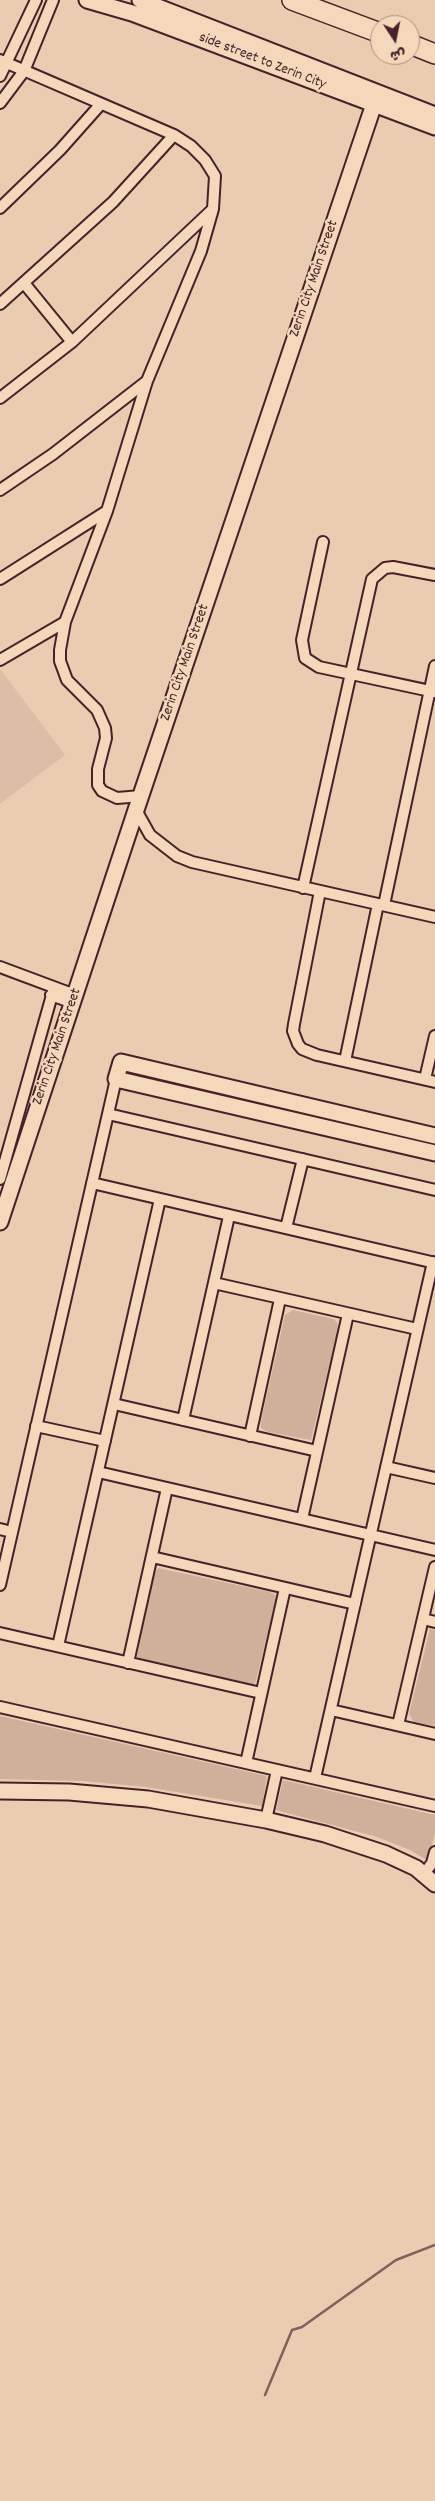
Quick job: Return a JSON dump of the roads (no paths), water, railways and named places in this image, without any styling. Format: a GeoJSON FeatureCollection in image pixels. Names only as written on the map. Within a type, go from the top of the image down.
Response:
{"type":"FeatureCollection","features":[{"type":"Feature","properties":{"kind":"highway"},"geometry":{"type":"LineString","coordinates":[[292,0],[370,29]]}},
{"type":"Feature","properties":{"kind":"highway"},"geometry":{"type":"LineString","coordinates":[[420,48],[435,54]]}},
{"type":"Feature","properties":{"kind":"street"},"geometry":{"type":"LineString","coordinates":[[0,76],[3,62],[36,0]]}},
{"type":"Feature","properties":{"kind":"street"},"geometry":{"type":"LineString","coordinates":[[1,100],[24,71],[53,0]]}},
{"type":"Feature","properties":{"kind":"street","name":"side street to Zerin City"},"geometry":{"type":"LineString","coordinates":[[87,0],[132,13],[435,127]]}},
{"type":"Feature","properties":{"kind":"street","name":"side street to Zerin City"},"geometry":{"type":"LineString","coordinates":[[140,0],[435,115]]}},
{"type":"Feature","properties":{"kind":"street"},"geometry":{"type":"LineString","coordinates":[[3,62],[174,135],[191,146],[205,160],[215,176],[213,208],[191,278],[148,381],[107,511],[65,622],[60,650],[62,671],[73,686],[97,710],[106,728],[106,738],[98,770],[98,785],[102,791],[116,798],[138,803],[150,836],[177,856],[211,867],[435,917]]}},
{"type":"Feature","properties":{"kind":"street"},"geometry":{"type":"LineString","coordinates":[[0,208],[60,150],[100,104]]}},
{"type":"Feature","properties":{"kind":"street","name":"Zerin City Main Street"},"geometry":{"type":"LineString","coordinates":[[0,1222],[138,803],[374,104]]}},
{"type":"Feature","properties":{"kind":"street"},"geometry":{"type":"LineString","coordinates":[[0,304],[113,202],[174,135]]}},
{"type":"Feature","properties":{"kind":"street"},"geometry":{"type":"LineString","coordinates":[[0,398],[72,342],[213,208]]}},
{"type":"Feature","properties":{"kind":"street"},"geometry":{"type":"LineString","coordinates":[[24,284],[72,342]]}},
{"type":"Feature","properties":{"kind":"street"},"geometry":{"type":"LineString","coordinates":[[0,490],[53,454],[148,381]]}},
{"type":"Feature","properties":{"kind":"street"},"geometry":{"type":"LineString","coordinates":[[0,579],[107,511]]}},
{"type":"Feature","properties":{"kind":"street"},"geometry":{"type":"LineString","coordinates":[[324,542],[302,640],[302,652],[314,666],[432,691]]}},
{"type":"Feature","properties":{"kind":"street"},"geometry":{"type":"LineString","coordinates":[[304,888],[370,588],[378,573],[393,567],[435,575]]}},
{"type":"Feature","properties":{"kind":"street"},"geometry":{"type":"LineString","coordinates":[[0,660],[65,622]]}},
{"type":"Feature","properties":{"kind":"street"},"geometry":{"type":"LineString","coordinates":[[345,1061],[432,691],[435,666]]}},
{"type":"Feature","properties":{"kind":"street"},"geometry":{"type":"LineString","coordinates":[[320,891],[293,1031],[294,1038],[302,1049],[430,1081],[435,1036]]}},
{"type":"Feature","properties":{"kind":"street"},"geometry":{"type":"LineString","coordinates":[[0,967],[74,999]]}},
{"type":"Feature","properties":{"kind":"street"},"geometry":{"type":"LineString","coordinates":[[0,1179],[53,991]]}},
{"type":"Feature","properties":{"kind":"street"},"geometry":{"type":"LineString","coordinates":[[0,1585],[116,1079],[121,1062],[430,1135],[428,1152],[116,1079]]}},
{"type":"Feature","properties":{"kind":"street"},"geometry":{"type":"LineString","coordinates":[[108,1114],[435,1190]]}},
{"type":"Feature","properties":{"kind":"street"},"geometry":{"type":"LineString","coordinates":[[286,1228],[303,1160]]}},
{"type":"Feature","properties":{"kind":"street"},"geometry":{"type":"LineString","coordinates":[[92,1183],[434,1262],[315,1778]]}},
{"type":"Feature","properties":{"kind":"street"},"geometry":{"type":"LineString","coordinates":[[58,1646],[160,1199]]}},
{"type":"Feature","properties":{"kind":"street"},"geometry":{"type":"LineString","coordinates":[[182,1420],[229,1216]]}},
{"type":"Feature","properties":{"kind":"street"},"geometry":{"type":"LineString","coordinates":[[214,1283],[417,1330]]}},
{"type":"Feature","properties":{"kind":"street"},"geometry":{"type":"LineString","coordinates":[[250,1436],[280,1299]]}},
{"type":"Feature","properties":{"kind":"street"},"geometry":{"type":"LineString","coordinates":[[302,1519],[348,1314]]}},
{"type":"Feature","properties":{"kind":"street"},"geometry":{"type":"LineString","coordinates":[[114,1404],[317,1451]]}},
{"type":"Feature","properties":{"kind":"street"},"geometry":{"type":"LineString","coordinates":[[36,1426],[105,1441]]}},
{"type":"Feature","properties":{"kind":"street"},"geometry":{"type":"LineString","coordinates":[[386,1467],[435,1478]]}},
{"type":"Feature","properties":{"kind":"street"},"geometry":{"type":"LineString","coordinates":[[98,1472],[435,1550]]}},
{"type":"Feature","properties":{"kind":"street"},"geometry":{"type":"LineString","coordinates":[[128,1663],[167,1488]]}},
{"type":"Feature","properties":{"kind":"street"},"geometry":{"type":"LineString","coordinates":[[0,1529],[12,1532]]}},
{"type":"Feature","properties":{"kind":"street"},"geometry":{"type":"LineString","coordinates":[[152,1556],[354,1604]]}},
{"type":"Feature","properties":{"kind":"street"},"geometry":{"type":"LineString","coordinates":[[398,1725],[435,1567]]}},
{"type":"Feature","properties":{"kind":"street"},"geometry":{"type":"LineString","coordinates":[[246,1763],[286,1588]]}},
{"type":"Feature","properties":{"kind":"street"},"geometry":{"type":"LineString","coordinates":[[423,1619],[435,1622]]}},
{"type":"Feature","properties":{"kind":"street"},"geometry":{"type":"LineString","coordinates":[[0,1633],[261,1693]]}},
{"type":"Feature","properties":{"kind":"street"},"geometry":{"type":"LineString","coordinates":[[0,1707],[435,1806]]}},
{"type":"Feature","properties":{"kind":"street"},"geometry":{"type":"LineString","coordinates":[[331,1710],[435,1734]]}},
{"type":"Feature","properties":{"kind":"street"},"geometry":{"type":"LineString","coordinates":[[266,1820],[277,1770]]}},
{"type":"Feature","properties":{"kind":"street"},"geometry":{"type":"LineString","coordinates":[[0,1791],[68,1792],[148,1799],[266,1820],[372,1848],[407,1863],[431,1880]]}},
{"type":"Feature","properties":{"kind":"street"},"geometry":{"type":"LineString","coordinates":[[431,1880],[435,1852]]}},
{"type":"Feature","properties":{"kind":"waterway"},"geometry":{"type":"LineString","coordinates":[[265,2395],[292,2330],[302,2327],[396,2260],[435,2245]]}}]}
